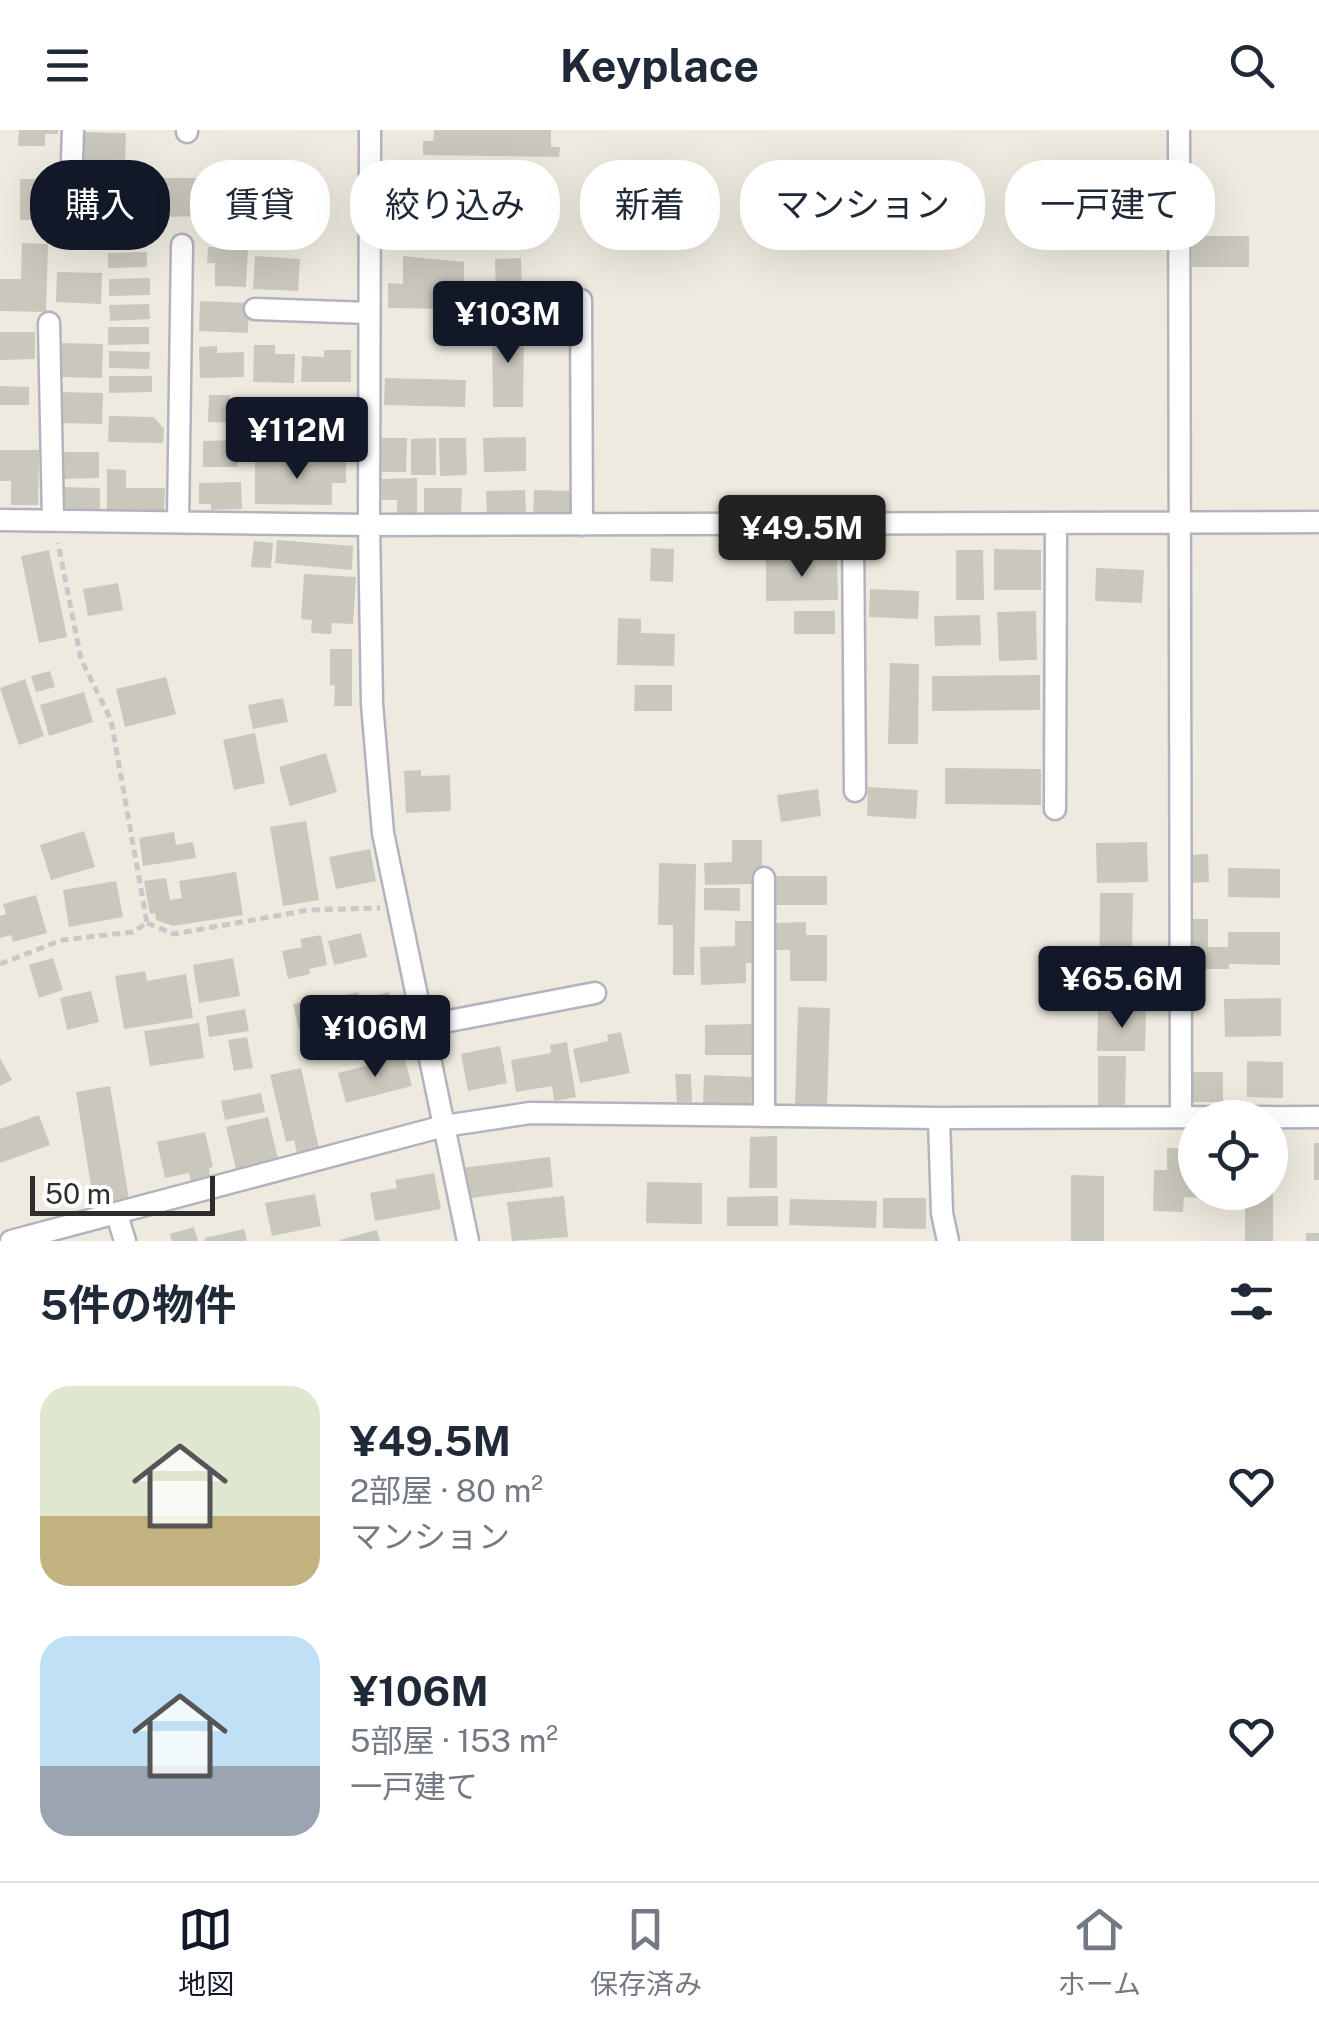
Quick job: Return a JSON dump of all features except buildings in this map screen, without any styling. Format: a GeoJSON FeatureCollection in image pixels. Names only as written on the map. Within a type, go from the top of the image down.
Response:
{"type":"FeatureCollection","features":[{"type":"Feature","properties":{"kind":"street"},"geometry":{"type":"LineString","coordinates":[[72,130],[72,159]]}},
{"type":"Feature","properties":{"kind":"street"},"geometry":{"type":"LineString","coordinates":[[370,130],[369,525],[375,741],[382,833],[468,1241]]}},
{"type":"Feature","properties":{"kind":"street"},"geometry":{"type":"LineString","coordinates":[[1179,130],[1181,1100]]}},
{"type":"Feature","properties":{"kind":"street"},"geometry":{"type":"LineString","coordinates":[[178,522],[182,244]]}},
{"type":"Feature","properties":{"kind":"street"},"geometry":{"type":"LineString","coordinates":[[581,300],[582,525]]}},
{"type":"Feature","properties":{"kind":"street"},"geometry":{"type":"LineString","coordinates":[[255,309],[369,313]]}},
{"type":"Feature","properties":{"kind":"street"},"geometry":{"type":"LineString","coordinates":[[49,323],[54,520]]}},
{"type":"Feature","properties":{"kind":"street"},"geometry":{"type":"LineString","coordinates":[[0,520],[369,525],[1319,522]]}},
{"type":"Feature","properties":{"kind":"street"},"geometry":{"type":"LineString","coordinates":[[1055,809],[1056,523]]}},
{"type":"Feature","properties":{"kind":"street"},"geometry":{"type":"LineString","coordinates":[[852,524],[855,791]]}},
{"type":"Feature","properties":{"kind":"street"},"geometry":{"type":"LineString","coordinates":[[764,878],[764,1116]]}},
{"type":"Feature","properties":{"kind":"street"},"geometry":{"type":"LineString","coordinates":[[423,1026],[596,993]]}},
{"type":"Feature","properties":{"kind":"street"},"geometry":{"type":"LineString","coordinates":[[11,1241],[444,1126],[530,1112],[940,1118],[1178,1116]]}},
{"type":"Feature","properties":{"kind":"street"},"geometry":{"type":"LineString","coordinates":[[1288,1117],[1319,1117]]}},
{"type":"Feature","properties":{"kind":"street"},"geometry":{"type":"LineString","coordinates":[[940,1118],[942,1213],[948,1241]]}},
{"type":"Feature","properties":{"kind":"street"},"geometry":{"type":"LineString","coordinates":[[117,1215],[125,1241]]}},
{"type":"Feature","properties":{"kind":"path"},"geometry":{"type":"LineString","coordinates":[[54,520],[81,658],[110,720],[147,923]]}},
{"type":"Feature","properties":{"kind":"path"},"geometry":{"type":"LineString","coordinates":[[147,923],[174,934],[309,910],[398,907]]}},
{"type":"Feature","properties":{"kind":"path"},"geometry":{"type":"LineString","coordinates":[[0,964],[62,940],[133,932],[147,923]]}}]}
